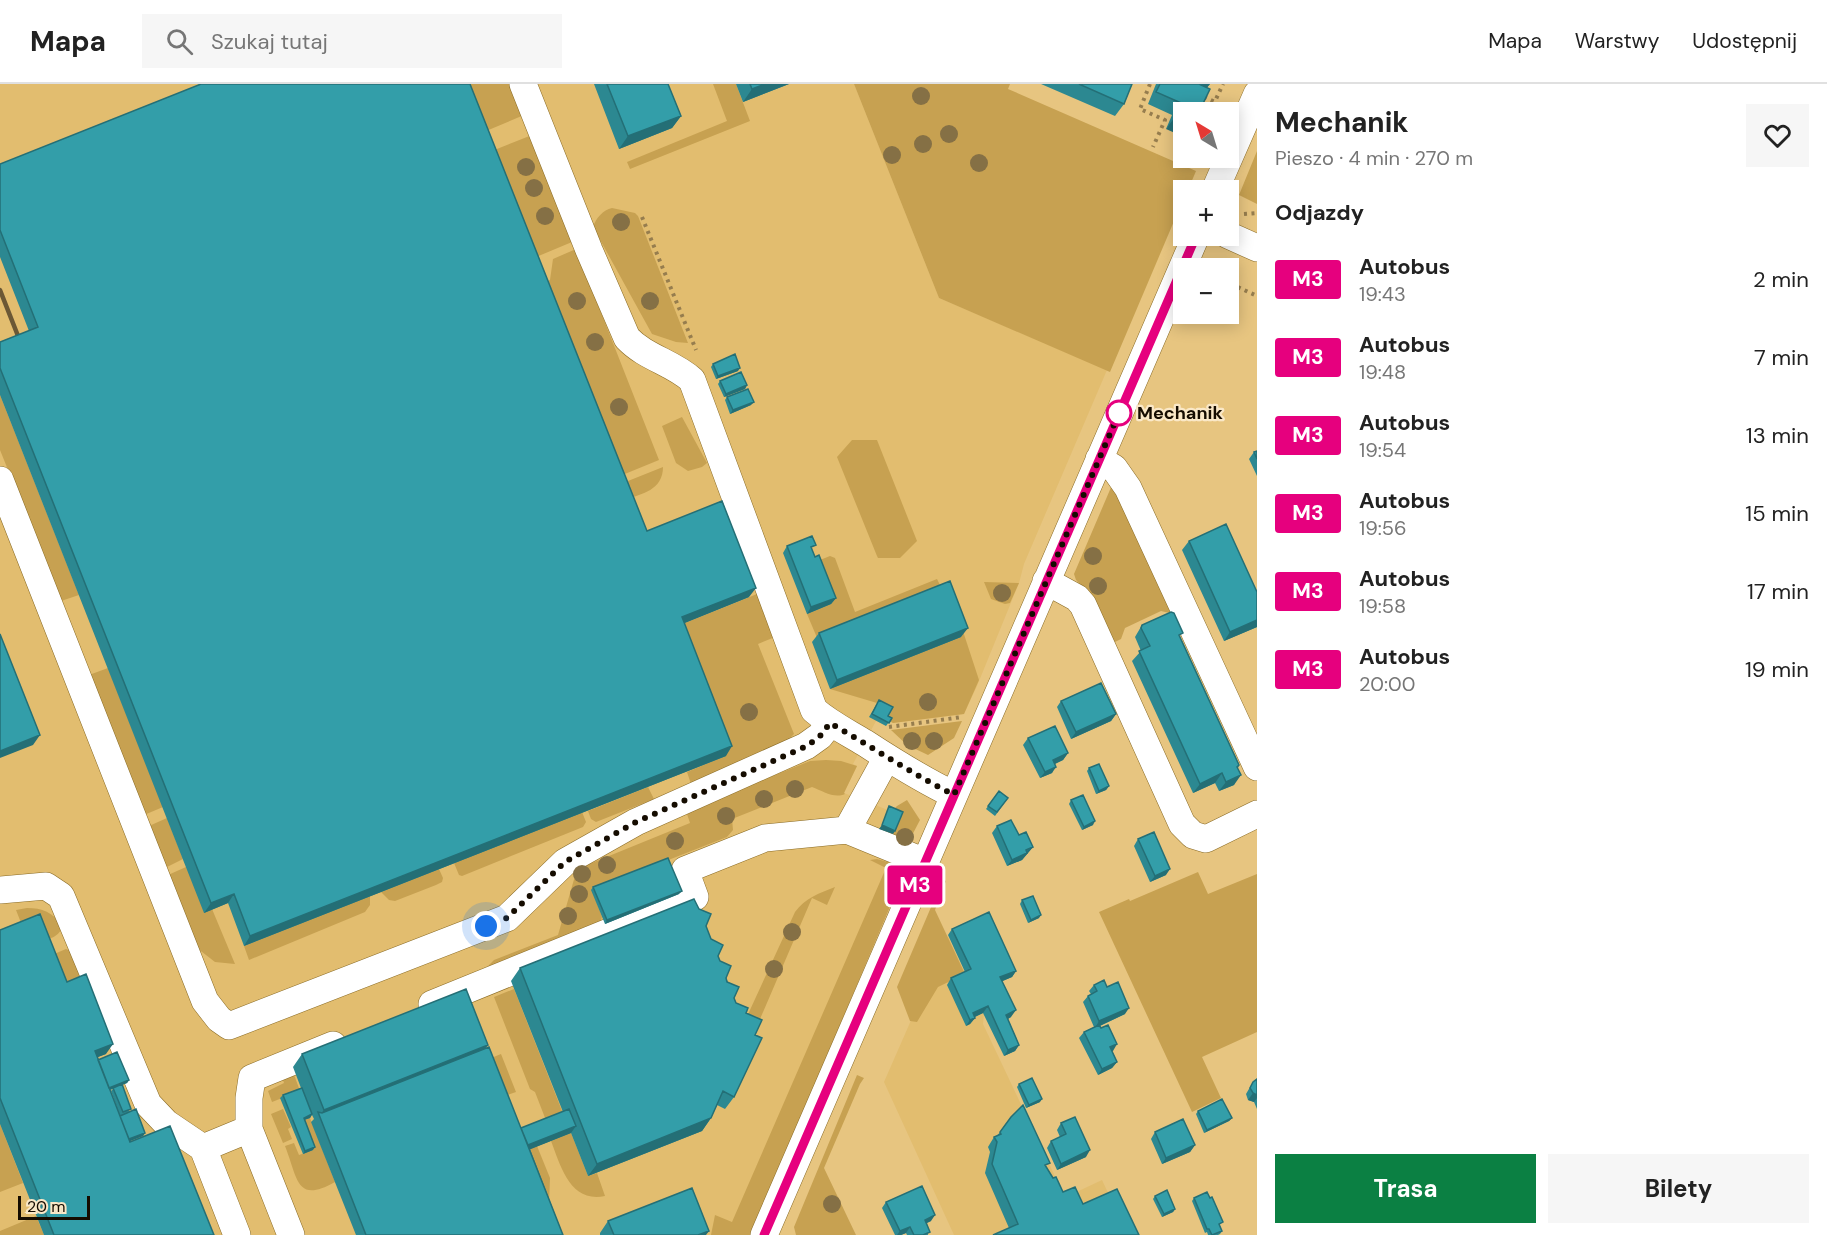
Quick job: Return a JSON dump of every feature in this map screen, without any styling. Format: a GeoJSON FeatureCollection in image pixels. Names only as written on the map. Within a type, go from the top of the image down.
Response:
{"type":"FeatureCollection","features":[{"type":"Feature","properties":{"kind":"street"},"geometry":{"type":"LineString","coordinates":[[523,84],[589,250],[627,338],[637,348],[682,371],[692,380],[814,710],[886,759],[954,795]]}},
{"type":"Feature","properties":{"kind":"street"},"geometry":{"type":"LineString","coordinates":[[1219,180],[1257,93]]}},
{"type":"Feature","properties":{"kind":"street"},"geometry":{"type":"LineString","coordinates":[[1239,240],[1257,248]]}},
{"type":"Feature","properties":{"kind":"street"},"geometry":{"type":"LineString","coordinates":[[764,1235],[1192,246]]}},
{"type":"Feature","properties":{"kind":"street"},"geometry":{"type":"LineString","coordinates":[[1099,459],[1114,468],[1128,488],[1257,767]]}},
{"type":"Feature","properties":{"kind":"street"},"geometry":{"type":"LineString","coordinates":[[0,480],[205,1001],[219,1019],[229,1026],[507,918],[565,862],[636,822],[807,746],[820,736],[830,723]]}},
{"type":"Feature","properties":{"kind":"street"},"geometry":{"type":"LineString","coordinates":[[1046,581],[1077,598],[1083,605],[1182,824],[1193,835],[1206,839],[1257,814]]}},
{"type":"Feature","properties":{"kind":"street"},"geometry":{"type":"LineString","coordinates":[[847,830],[886,759]]}},
{"type":"Feature","properties":{"kind":"street"},"geometry":{"type":"LineString","coordinates":[[405,1015],[695,897],[685,870],[765,838],[847,830],[925,862]]}},
{"type":"Feature","properties":{"kind":"street"},"geometry":{"type":"LineString","coordinates":[[0,890],[46,886],[61,896],[148,1104],[166,1123],[203,1148],[237,1235]]}},
{"type":"Feature","properties":{"kind":"street"},"geometry":{"type":"LineString","coordinates":[[291,1235],[249,1129],[249,1098],[252,1078],[351,1037]]}},
{"type":"Feature","properties":{"kind":"street"},"geometry":{"type":"LineString","coordinates":[[203,1148],[249,1129]]}},
{"type":"Feature","properties":{"kind":"path"},"geometry":{"type":"LineString","coordinates":[[1150,84],[1140,109],[1165,120],[1153,147]]}},
{"type":"Feature","properties":{"kind":"path"},"geometry":{"type":"LineString","coordinates":[[1196,93],[1215,102],[1223,84]]}},
{"type":"Feature","properties":{"kind":"path"},"geometry":{"type":"LineString","coordinates":[[642,217],[699,358]]}},
{"type":"Feature","properties":{"kind":"path"},"geometry":{"type":"LineString","coordinates":[[1239,288],[1257,296]]}},
{"type":"Feature","properties":{"kind":"path"},"geometry":{"type":"LineString","coordinates":[[886,727],[971,716]]}},
{"type":"Feature","properties":{"kind":"shaded area"},"geometry":{"type":"Polygon","coordinates":[[[0,84],[854,84],[939,298],[1107,370],[1024,564],[1019,583],[964,714],[893,723],[886,719],[876,721],[853,764],[857,766],[844,793],[901,815],[899,837],[901,840],[729,1235],[0,1235],[0,84]]]}},
{"type":"Feature","properties":{"kind":"shaded area"},"geometry":{"type":"Polygon","coordinates":[[[459,84],[512,84],[524,115],[479,134],[459,84]]]}},
{"type":"Feature","properties":{"kind":"shaded area"},"geometry":{"type":"Polygon","coordinates":[[[713,84],[736,84],[750,121],[630,169],[627,162],[727,121],[713,84]]]}},
{"type":"Feature","properties":{"kind":"shaded area"},"geometry":{"type":"Polygon","coordinates":[[[854,84],[1010,84],[1008,89],[1173,161],[1173,168],[1189,168],[1196,171],[1192,180],[1173,180],[1173,224],[1110,372],[939,298],[854,84]]]}},
{"type":"Feature","properties":{"kind":"shaded area"},"geometry":{"type":"Polygon","coordinates":[[[532,135],[572,242],[529,260],[487,153],[532,135]]]}},
{"type":"Feature","properties":{"kind":"shaded area"},"geometry":{"type":"Polygon","coordinates":[[[1257,151],[1257,204],[1239,195],[1257,151]]]}},
{"type":"Feature","properties":{"kind":"shaded area"},"geometry":{"type":"Polygon","coordinates":[[[612,208],[635,213],[638,216],[688,343],[676,342],[652,334],[593,227],[600,215],[612,208]]]}},
{"type":"Feature","properties":{"kind":"shaded area"},"geometry":{"type":"Polygon","coordinates":[[[576,249],[659,460],[615,478],[539,285],[550,280],[553,259],[576,249]]]}},
{"type":"Feature","properties":{"kind":"shaded area"},"geometry":{"type":"Polygon","coordinates":[[[0,395],[79,595],[61,601],[0,450],[0,395]]]}},
{"type":"Feature","properties":{"kind":"shaded area"},"geometry":{"type":"Polygon","coordinates":[[[682,417],[707,463],[688,471],[676,463],[662,426],[682,417]]]}},
{"type":"Feature","properties":{"kind":"shaded area"},"geometry":{"type":"Polygon","coordinates":[[[852,440],[877,440],[917,541],[900,558],[878,558],[877,556],[837,457],[852,440]]]}},
{"type":"Feature","properties":{"kind":"shaded area"},"geometry":{"type":"Polygon","coordinates":[[[663,467],[662,475],[655,486],[644,493],[624,500],[618,485],[663,467]]]}},
{"type":"Feature","properties":{"kind":"shaded area"},"geometry":{"type":"Polygon","coordinates":[[[1112,485],[1178,615],[1161,611],[1125,628],[1121,639],[1113,643],[1092,597],[1076,580],[1074,574],[1112,485]]]}},
{"type":"Feature","properties":{"kind":"shaded area"},"geometry":{"type":"Polygon","coordinates":[[[830,556],[835,558],[855,612],[937,579],[943,591],[818,640],[807,614],[831,604],[815,562],[830,556]]]}},
{"type":"Feature","properties":{"kind":"shaded area"},"geometry":{"type":"Polygon","coordinates":[[[984,582],[1019,583],[1010,603],[1005,604],[991,599],[984,582]]]}},
{"type":"Feature","properties":{"kind":"shaded area"},"geometry":{"type":"Polygon","coordinates":[[[757,594],[775,637],[758,644],[794,734],[779,749],[691,784],[687,772],[725,756],[675,627],[757,594]]]}},
{"type":"Feature","properties":{"kind":"shaded area"},"geometry":{"type":"Polygon","coordinates":[[[958,616],[979,680],[964,714],[893,723],[886,719],[890,710],[877,703],[830,689],[960,637],[954,618],[958,616]]]}},
{"type":"Feature","properties":{"kind":"shaded area"},"geometry":{"type":"Polygon","coordinates":[[[108,668],[163,807],[144,815],[89,675],[108,668]]]}},
{"type":"Feature","properties":{"kind":"shaded area"},"geometry":{"type":"Polygon","coordinates":[[[962,721],[954,738],[928,755],[907,745],[891,730],[962,721]]]}},
{"type":"Feature","properties":{"kind":"shaded area"},"geometry":{"type":"Polygon","coordinates":[[[810,761],[841,761],[857,766],[845,794],[833,795],[812,787],[732,819],[733,830],[727,837],[592,890],[602,917],[600,924],[487,970],[494,960],[558,935],[577,869],[690,823],[686,811],[810,761]]]}},
{"type":"Feature","properties":{"kind":"shaded area"},"geometry":{"type":"Polygon","coordinates":[[[648,787],[654,799],[596,822],[591,819],[588,811],[648,787]]]}},
{"type":"Feature","properties":{"kind":"shaded area"},"geometry":{"type":"Polygon","coordinates":[[[907,800],[920,820],[908,843],[893,834],[891,812],[907,800]]]}},
{"type":"Feature","properties":{"kind":"shaded area"},"geometry":{"type":"Polygon","coordinates":[[[582,812],[586,822],[583,827],[462,876],[459,875],[454,863],[582,812]]]}},
{"type":"Feature","properties":{"kind":"shaded area"},"geometry":{"type":"Polygon","coordinates":[[[167,818],[183,859],[165,868],[149,826],[167,818]]]}},
{"type":"Feature","properties":{"kind":"shaded area"},"geometry":{"type":"Polygon","coordinates":[[[877,859],[891,863],[897,873],[903,876],[751,1235],[711,1235],[715,1215],[732,1222],[886,868],[870,860],[877,859]]]}},
{"type":"Feature","properties":{"kind":"shaded area"},"geometry":{"type":"Polygon","coordinates":[[[186,867],[212,909],[235,964],[215,962],[197,948],[168,875],[186,867]]]}},
{"type":"Feature","properties":{"kind":"shaded area"},"geometry":{"type":"Polygon","coordinates":[[[439,869],[443,878],[442,882],[436,885],[395,901],[389,900],[381,892],[439,869]]]}},
{"type":"Feature","properties":{"kind":"shaded area"},"geometry":{"type":"Polygon","coordinates":[[[1198,872],[1208,894],[1257,874],[1257,1032],[1202,1057],[1221,1098],[1192,1112],[1099,912],[1198,872]]]}},
{"type":"Feature","properties":{"kind":"shaded area"},"geometry":{"type":"Polygon","coordinates":[[[943,879],[946,881],[935,910],[965,974],[938,987],[917,1022],[910,1021],[897,987],[943,879]]]}},
{"type":"Feature","properties":{"kind":"shaded area"},"geometry":{"type":"Polygon","coordinates":[[[835,887],[827,905],[812,898],[754,1033],[744,1023],[795,912],[808,900],[818,894],[835,887]]]}},
{"type":"Feature","properties":{"kind":"shaded area"},"geometry":{"type":"Polygon","coordinates":[[[370,896],[370,905],[365,912],[249,960],[244,946],[370,896]]]}},
{"type":"Feature","properties":{"kind":"shaded area"},"geometry":{"type":"Polygon","coordinates":[[[27,908],[51,914],[62,926],[59,933],[41,942],[23,928],[16,910],[27,908]]]}},
{"type":"Feature","properties":{"kind":"shaded area"},"geometry":{"type":"Polygon","coordinates":[[[948,936],[984,1014],[983,1024],[1061,1189],[1068,1196],[1102,1180],[1128,1235],[954,1235],[884,1082],[948,936]]]}},
{"type":"Feature","properties":{"kind":"shaded area"},"geometry":{"type":"Polygon","coordinates":[[[66,949],[71,951],[85,984],[60,991],[47,957],[66,949]]]}},
{"type":"Feature","properties":{"kind":"shaded area"},"geometry":{"type":"Polygon","coordinates":[[[514,989],[564,1116],[547,1123],[535,1092],[530,1089],[494,997],[514,989]]]}},
{"type":"Feature","properties":{"kind":"shaded area"},"geometry":{"type":"Polygon","coordinates":[[[501,1054],[516,1092],[499,1098],[484,1061],[501,1054]]]}},
{"type":"Feature","properties":{"kind":"shaded area"},"geometry":{"type":"Polygon","coordinates":[[[292,1069],[300,1091],[272,1102],[268,1091],[284,1083],[281,1073],[292,1069]]]}},
{"type":"Feature","properties":{"kind":"shaded area"},"geometry":{"type":"Polygon","coordinates":[[[857,1075],[864,1078],[824,1168],[856,1235],[796,1235],[794,1227],[857,1075]]]}},
{"type":"Feature","properties":{"kind":"shaded area"},"geometry":{"type":"Polygon","coordinates":[[[283,1109],[291,1127],[288,1129],[292,1139],[283,1143],[271,1114],[283,1109]]]}},
{"type":"Feature","properties":{"kind":"shaded area"},"geometry":{"type":"Polygon","coordinates":[[[310,1118],[335,1182],[313,1190],[305,1189],[300,1185],[285,1146],[294,1143],[299,1155],[313,1150],[301,1121],[310,1118]]]}},
{"type":"Feature","properties":{"kind":"shaded area"},"geometry":{"type":"Polygon","coordinates":[[[0,1124],[23,1183],[0,1192],[0,1124]]]}},
{"type":"Feature","properties":{"kind":"shaded area"},"geometry":{"type":"Polygon","coordinates":[[[571,1133],[588,1176],[597,1173],[605,1196],[593,1197],[583,1194],[575,1189],[563,1172],[551,1141],[571,1133]]]}},
{"type":"Feature","properties":{"kind":"shaded area"},"geometry":{"type":"Polygon","coordinates":[[[537,1146],[550,1178],[549,1204],[521,1153],[537,1146]]]}},
{"type":"Feature","properties":{"kind":"shaded area"},"geometry":{"type":"Polygon","coordinates":[[[36,1216],[44,1235],[0,1235],[0,1231],[36,1216]]]}},
{"type":"Feature","properties":{"kind":"building"},"geometry":{"type":"Polygon","coordinates":[[[201,84],[470,84],[647,531],[722,501],[756,588],[682,617],[732,746],[250,936],[234,894],[211,903],[0,368],[0,342],[38,327],[0,230],[0,164],[201,84]]]}},
{"type":"Feature","properties":{"kind":"building"},"geometry":{"type":"Polygon","coordinates":[[[607,84],[668,84],[681,116],[628,136],[607,84]]]}},
{"type":"Feature","properties":{"kind":"building"},"geometry":{"type":"Polygon","coordinates":[[[750,84],[765,84],[752,89],[750,84]]]}},
{"type":"Feature","properties":{"kind":"building"},"geometry":{"type":"Polygon","coordinates":[[[1079,84],[1132,84],[1124,104],[1079,84]]]}},
{"type":"Feature","properties":{"kind":"building"},"geometry":{"type":"Polygon","coordinates":[[[1160,84],[1199,84],[1210,89],[1204,102],[1179,102],[1156,92],[1160,84]]]}},
{"type":"Feature","properties":{"kind":"building"},"geometry":{"type":"Polygon","coordinates":[[[735,354],[740,368],[718,376],[713,364],[735,354]]]}},
{"type":"Feature","properties":{"kind":"building"},"geometry":{"type":"Polygon","coordinates":[[[741,372],[747,385],[726,394],[720,381],[741,372]]]}},
{"type":"Feature","properties":{"kind":"building"},"geometry":{"type":"Polygon","coordinates":[[[748,389],[754,402],[733,410],[727,397],[748,389]]]}},
{"type":"Feature","properties":{"kind":"building"},"geometry":{"type":"Polygon","coordinates":[[[1226,524],[1257,592],[1257,620],[1230,632],[1189,541],[1226,524]]]}},
{"type":"Feature","properties":{"kind":"building"},"geometry":{"type":"Polygon","coordinates":[[[812,536],[816,545],[811,547],[815,557],[819,555],[836,598],[811,607],[787,546],[812,536]]]}},
{"type":"Feature","properties":{"kind":"building"},"geometry":{"type":"Polygon","coordinates":[[[950,581],[968,628],[837,680],[819,633],[950,581]]]}},
{"type":"Feature","properties":{"kind":"building"},"geometry":{"type":"Polygon","coordinates":[[[1171,612],[1174,613],[1183,633],[1179,635],[1239,765],[1237,767],[1241,775],[1226,782],[1222,773],[1200,784],[1139,651],[1150,646],[1141,628],[1142,625],[1171,612]]]}},
{"type":"Feature","properties":{"kind":"building"},"geometry":{"type":"Polygon","coordinates":[[[0,634],[40,735],[0,751],[0,634]]]}},
{"type":"Feature","properties":{"kind":"building"},"geometry":{"type":"Polygon","coordinates":[[[1101,683],[1116,714],[1076,732],[1061,701],[1101,683]]]}},
{"type":"Feature","properties":{"kind":"building"},"geometry":{"type":"Polygon","coordinates":[[[879,700],[893,707],[888,716],[892,718],[889,723],[872,714],[879,700]]]}},
{"type":"Feature","properties":{"kind":"building"},"geometry":{"type":"Polygon","coordinates":[[[1055,726],[1068,753],[1053,760],[1056,767],[1045,772],[1028,738],[1055,726]]]}},
{"type":"Feature","properties":{"kind":"building"},"geometry":{"type":"Polygon","coordinates":[[[1099,764],[1109,786],[1099,791],[1089,768],[1099,764]]]}},
{"type":"Feature","properties":{"kind":"building"},"geometry":{"type":"Polygon","coordinates":[[[999,791],[1008,798],[997,812],[988,806],[999,791]]]}},
{"type":"Feature","properties":{"kind":"building"},"geometry":{"type":"Polygon","coordinates":[[[1083,795],[1095,821],[1084,827],[1071,800],[1083,795]]]}},
{"type":"Feature","properties":{"kind":"building"},"geometry":{"type":"Polygon","coordinates":[[[889,806],[903,812],[895,831],[882,825],[889,806]]]}},
{"type":"Feature","properties":{"kind":"building"},"geometry":{"type":"Polygon","coordinates":[[[1011,820],[1019,835],[1026,832],[1033,847],[1026,850],[1027,853],[1012,860],[997,826],[1011,820]]]}},
{"type":"Feature","properties":{"kind":"building"},"geometry":{"type":"Polygon","coordinates":[[[1154,832],[1170,869],[1155,876],[1138,839],[1154,832]]]}},
{"type":"Feature","properties":{"kind":"building"},"geometry":{"type":"Polygon","coordinates":[[[668,858],[682,891],[607,920],[593,887],[668,858]]]}},
{"type":"Feature","properties":{"kind":"building"},"geometry":{"type":"Polygon","coordinates":[[[1033,896],[1041,915],[1031,920],[1022,900],[1033,896]]]}},
{"type":"Feature","properties":{"kind":"building"},"geometry":{"type":"Polygon","coordinates":[[[694,899],[699,909],[711,914],[706,926],[711,939],[723,945],[718,956],[720,961],[731,966],[726,978],[727,982],[739,987],[734,998],[736,1003],[748,1008],[746,1013],[762,1020],[755,1035],[762,1038],[734,1097],[723,1091],[711,1118],[597,1164],[520,968],[694,899]]]}},
{"type":"Feature","properties":{"kind":"building"},"geometry":{"type":"Polygon","coordinates":[[[989,912],[1016,971],[1000,977],[1016,1010],[1006,1015],[1019,1045],[1008,1050],[988,1006],[973,1013],[975,1018],[970,1020],[951,978],[971,969],[952,929],[989,912]]]}},
{"type":"Feature","properties":{"kind":"building"},"geometry":{"type":"Polygon","coordinates":[[[40,914],[67,982],[86,974],[113,1044],[95,1051],[130,1142],[170,1126],[214,1235],[54,1235],[0,1098],[0,930],[40,914]]]}},
{"type":"Feature","properties":{"kind":"building"},"geometry":{"type":"Polygon","coordinates":[[[1104,980],[1107,987],[1118,982],[1129,1008],[1099,1021],[1088,996],[1097,991],[1094,985],[1104,980]]]}},
{"type":"Feature","properties":{"kind":"building"},"geometry":{"type":"Polygon","coordinates":[[[466,989],[488,1045],[324,1110],[302,1054],[466,989]]]}},
{"type":"Feature","properties":{"kind":"building"},"geometry":{"type":"Polygon","coordinates":[[[1099,1025],[1101,1028],[1108,1025],[1117,1044],[1110,1047],[1117,1062],[1102,1069],[1084,1032],[1099,1025]]]}},
{"type":"Feature","properties":{"kind":"building"},"geometry":{"type":"Polygon","coordinates":[[[489,1047],[563,1235],[366,1235],[318,1112],[322,1113],[489,1047]]]}},
{"type":"Feature","properties":{"kind":"building"},"geometry":{"type":"Polygon","coordinates":[[[117,1052],[129,1080],[109,1088],[98,1060],[117,1052]]]}},
{"type":"Feature","properties":{"kind":"building"},"geometry":{"type":"Polygon","coordinates":[[[1032,1078],[1042,1099],[1029,1105],[1019,1084],[1032,1078]]]}},
{"type":"Feature","properties":{"kind":"building"},"geometry":{"type":"Polygon","coordinates":[[[1257,1079],[1257,1095],[1250,1088],[1257,1079]]]}},
{"type":"Feature","properties":{"kind":"building"},"geometry":{"type":"Polygon","coordinates":[[[122,1084],[131,1109],[123,1112],[113,1088],[122,1084]]]}},
{"type":"Feature","properties":{"kind":"building"},"geometry":{"type":"Polygon","coordinates":[[[302,1088],[312,1114],[304,1118],[315,1147],[305,1151],[283,1095],[302,1088]]]}},
{"type":"Feature","properties":{"kind":"building"},"geometry":{"type":"Polygon","coordinates":[[[1222,1099],[1232,1118],[1207,1130],[1198,1111],[1222,1099]]]}},
{"type":"Feature","properties":{"kind":"building"},"geometry":{"type":"Polygon","coordinates":[[[1023,1105],[1050,1163],[1045,1165],[1053,1178],[1056,1177],[1063,1192],[1075,1187],[1083,1204],[1117,1189],[1139,1235],[993,1235],[1018,1224],[992,1164],[997,1142],[994,1137],[1001,1134],[1000,1132],[1011,1117],[1023,1105]]]}},
{"type":"Feature","properties":{"kind":"building"},"geometry":{"type":"Polygon","coordinates":[[[136,1109],[145,1133],[129,1139],[120,1116],[136,1109]]]}},
{"type":"Feature","properties":{"kind":"building"},"geometry":{"type":"Polygon","coordinates":[[[569,1109],[576,1126],[528,1145],[521,1128],[569,1109]]]}},
{"type":"Feature","properties":{"kind":"building"},"geometry":{"type":"Polygon","coordinates":[[[1075,1117],[1090,1150],[1061,1164],[1051,1141],[1066,1134],[1061,1123],[1075,1117]]]}},
{"type":"Feature","properties":{"kind":"building"},"geometry":{"type":"Polygon","coordinates":[[[1183,1119],[1195,1145],[1166,1158],[1155,1132],[1183,1119]]]}},
{"type":"Feature","properties":{"kind":"building"},"geometry":{"type":"Polygon","coordinates":[[[922,1186],[935,1215],[925,1220],[930,1232],[914,1235],[910,1227],[900,1231],[886,1202],[922,1186]]]}},
{"type":"Feature","properties":{"kind":"building"},"geometry":{"type":"Polygon","coordinates":[[[692,1188],[709,1231],[698,1235],[614,1235],[608,1221],[692,1188]]]}},
{"type":"Feature","properties":{"kind":"building"},"geometry":{"type":"Polygon","coordinates":[[[1167,1190],[1175,1209],[1164,1214],[1155,1196],[1167,1190]]]}},
{"type":"Feature","properties":{"kind":"building"},"geometry":{"type":"Polygon","coordinates":[[[1207,1192],[1210,1198],[1212,1197],[1223,1222],[1219,1224],[1222,1231],[1212,1235],[1207,1229],[1194,1198],[1207,1192]]]}},
{"type":"Feature","properties":{"kind":"railway"},"geometry":{"type":"LineString","coordinates":[[0,290],[20,341]]}},
{"type":"Feature","properties":{"kind":"bus line","name":"M3"},"geometry":{"type":"LineString","coordinates":[[764,1235],[1191,246]]}},
{"type":"Feature","properties":{"kind":"place","name":"Mechanik"},"geometry":{"type":"Point","coordinates":[1119,413]}},
{"type":"Feature","properties":{"kind":"route"},"geometry":{"type":"LineString","coordinates":[[486,926],[507,918],[565,862],[636,822],[807,746],[820,736],[830,723],[865,743],[886,759],[954,795],[1119,413]]}}]}
